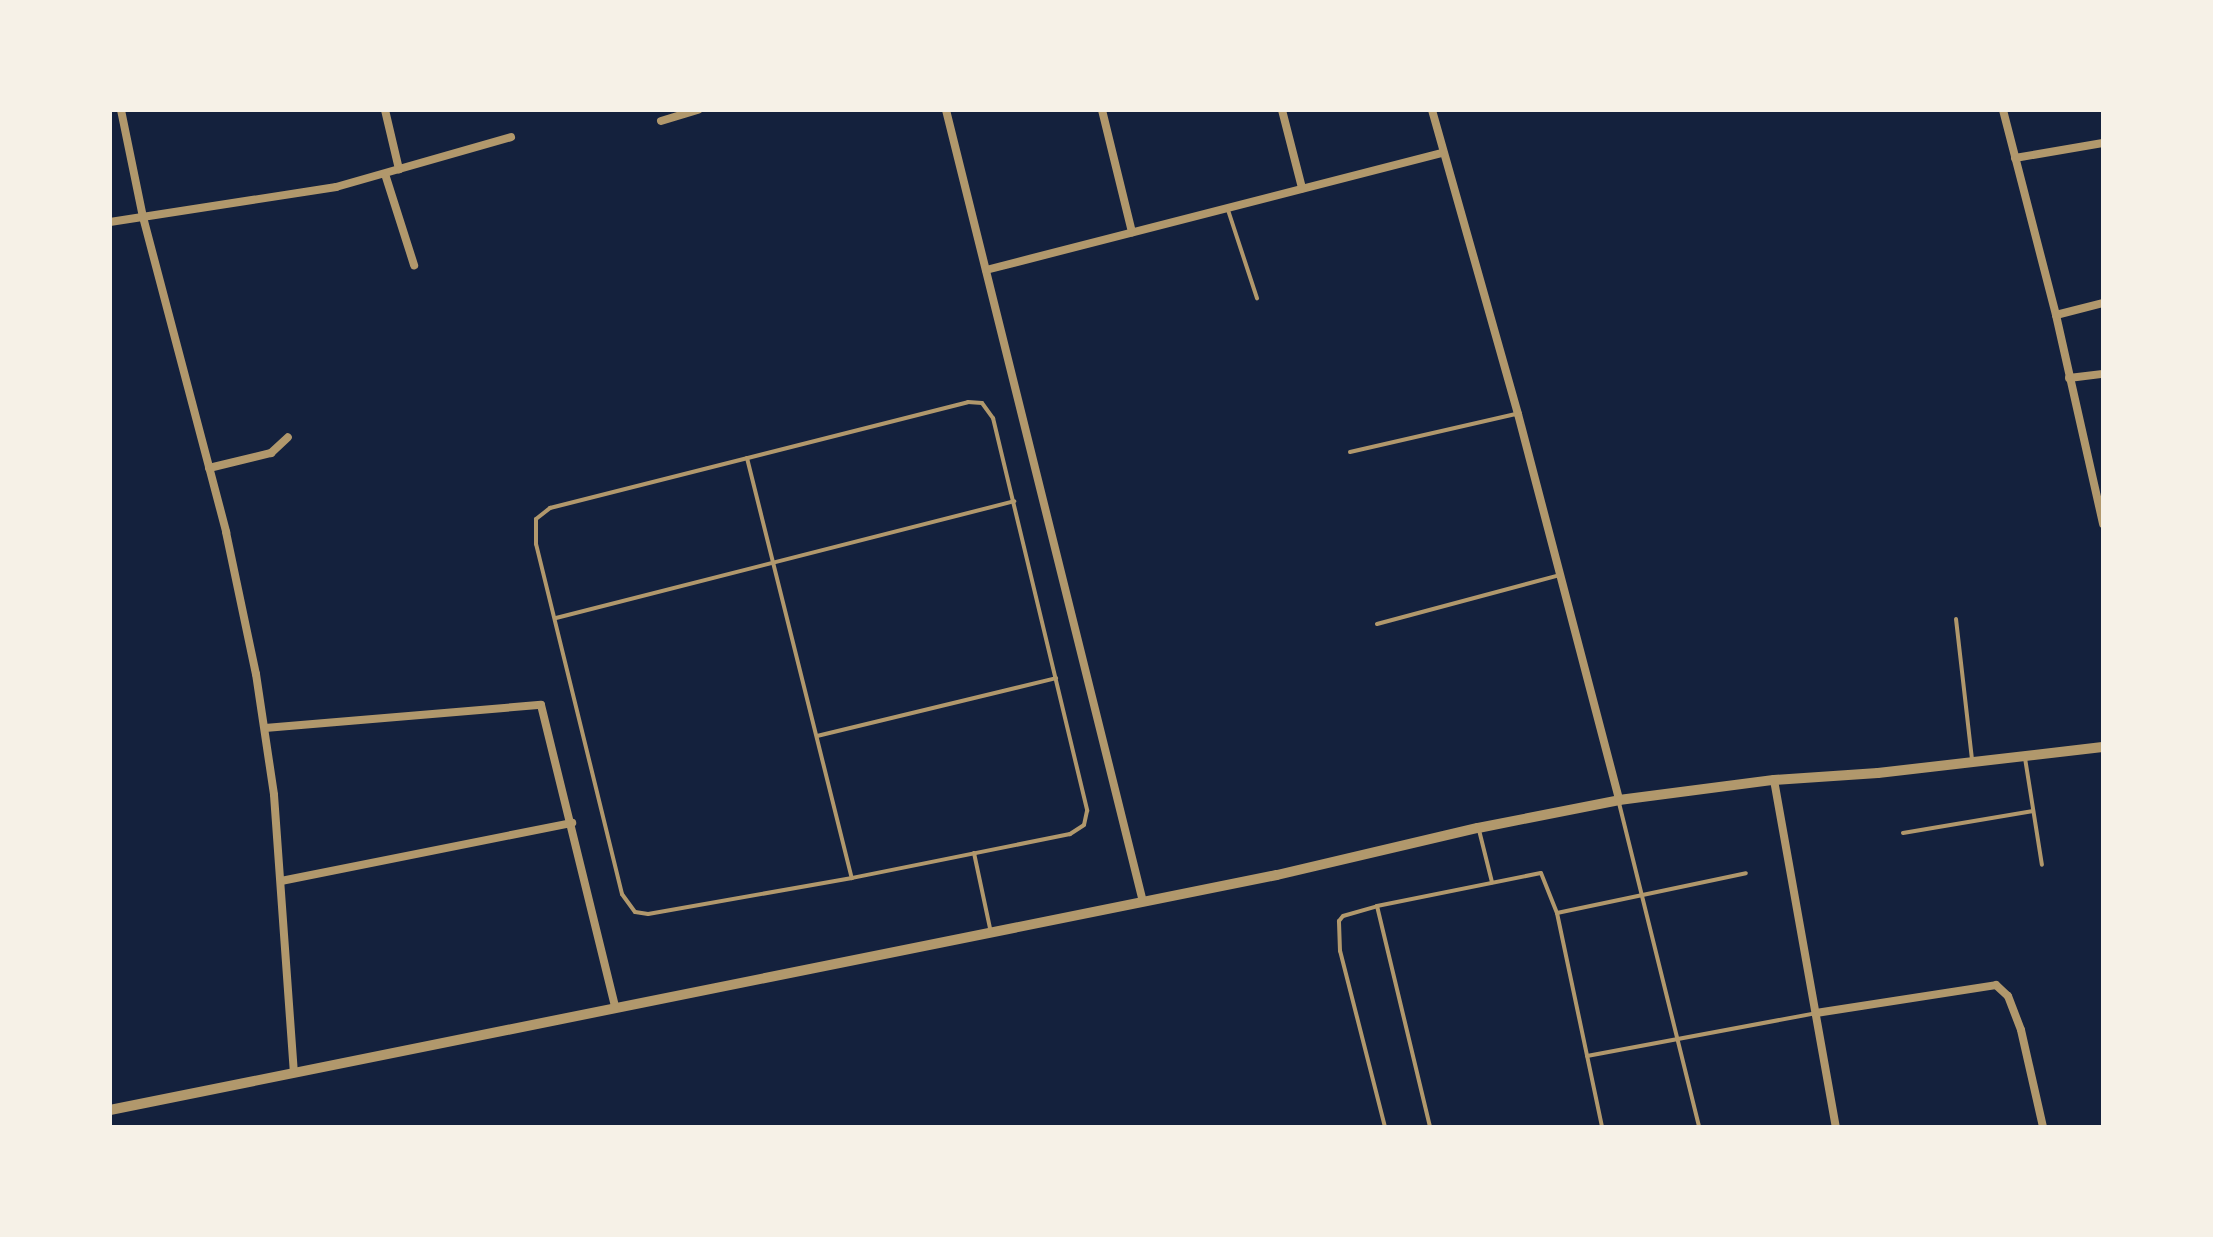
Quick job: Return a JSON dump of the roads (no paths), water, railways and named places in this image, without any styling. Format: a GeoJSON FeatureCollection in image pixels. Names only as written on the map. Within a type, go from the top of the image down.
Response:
{"type":"FeatureCollection","features":[{"type":"Feature","properties":{"kind":"street"},"geometry":{"type":"LineString","coordinates":[[121,110],[143,217],[240,593],[265,728],[281,881],[294,1071]]}},
{"type":"Feature","properties":{"kind":"street"},"geometry":{"type":"LineString","coordinates":[[385,110],[399,169]]}},
{"type":"Feature","properties":{"kind":"street"},"geometry":{"type":"LineString","coordinates":[[661,121],[698,110]]}},
{"type":"Feature","properties":{"kind":"street"},"geometry":{"type":"LineString","coordinates":[[946,110],[1143,902]]}},
{"type":"Feature","properties":{"kind":"street"},"geometry":{"type":"LineString","coordinates":[[1102,110],[1132,232]]}},
{"type":"Feature","properties":{"kind":"street"},"geometry":{"type":"LineString","coordinates":[[1282,110],[1302,188]]}},
{"type":"Feature","properties":{"kind":"street"},"geometry":{"type":"LineString","coordinates":[[1432,110],[1518,414],[1619,800]]}},
{"type":"Feature","properties":{"kind":"street"},"geometry":{"type":"LineString","coordinates":[[2003,110],[2098,486],[2103,524]]}},
{"type":"Feature","properties":{"kind":"street"},"geometry":{"type":"LineString","coordinates":[[110,222],[306,193],[385,174],[511,137]]}},
{"type":"Feature","properties":{"kind":"street"},"geometry":{"type":"LineString","coordinates":[[2015,158],[2103,143]]}},
{"type":"Feature","properties":{"kind":"street"},"geometry":{"type":"LineString","coordinates":[[986,270],[1443,153]]}},
{"type":"Feature","properties":{"kind":"street"},"geometry":{"type":"LineString","coordinates":[[385,174],[414,265]]}},
{"type":"Feature","properties":{"kind":"street"},"geometry":{"type":"LineString","coordinates":[[2056,315],[2103,303]]}},
{"type":"Feature","properties":{"kind":"street"},"geometry":{"type":"LineString","coordinates":[[2069,378],[2103,374]]}},
{"type":"Feature","properties":{"kind":"street"},"geometry":{"type":"LineString","coordinates":[[209,468],[271,453],[288,437]]}},
{"type":"Feature","properties":{"kind":"street"},"geometry":{"type":"LineString","coordinates":[[265,728],[541,705],[615,1006]]}},
{"type":"Feature","properties":{"kind":"street"},"geometry":{"type":"LineString","coordinates":[[110,1110],[615,1006],[991,934],[1619,800],[1774,780],[2103,747]]}},
{"type":"Feature","properties":{"kind":"street"},"geometry":{"type":"LineString","coordinates":[[1774,780],[1836,1127]]}},
{"type":"Feature","properties":{"kind":"street"},"geometry":{"type":"LineString","coordinates":[[281,881],[572,823]]}},
{"type":"Feature","properties":{"kind":"street"},"geometry":{"type":"LineString","coordinates":[[1816,1013],[1996,985],[2008,996],[2021,1030],[2043,1127]]}},
{"type":"Feature","properties":{"kind":"lane"},"geometry":{"type":"LineString","coordinates":[[1227,207],[1257,298]]}},
{"type":"Feature","properties":{"kind":"lane"},"geometry":{"type":"LineString","coordinates":[[975,401],[991,411],[1014,501],[1087,811],[1084,825],[1070,834],[852,878],[648,914],[629,908],[622,894],[534,535],[539,514],[550,508],[975,401]]}},
{"type":"Feature","properties":{"kind":"lane"},"geometry":{"type":"LineString","coordinates":[[1350,452],[1518,414]]}},
{"type":"Feature","properties":{"kind":"lane"},"geometry":{"type":"LineString","coordinates":[[747,458],[852,878]]}},
{"type":"Feature","properties":{"kind":"lane"},"geometry":{"type":"LineString","coordinates":[[556,618],[1014,501]]}},
{"type":"Feature","properties":{"kind":"lane"},"geometry":{"type":"LineString","coordinates":[[1377,624],[1560,575]]}},
{"type":"Feature","properties":{"kind":"lane"},"geometry":{"type":"LineString","coordinates":[[1956,619],[1973,762]]}},
{"type":"Feature","properties":{"kind":"lane"},"geometry":{"type":"LineString","coordinates":[[817,736],[1056,678]]}},
{"type":"Feature","properties":{"kind":"lane"},"geometry":{"type":"LineString","coordinates":[[2024,756],[2042,865]]}},
{"type":"Feature","properties":{"kind":"lane"},"geometry":{"type":"LineString","coordinates":[[1619,800],[1645,895],[1699,1127]]}},
{"type":"Feature","properties":{"kind":"lane"},"geometry":{"type":"LineString","coordinates":[[1903,833],[2033,811]]}},
{"type":"Feature","properties":{"kind":"lane"},"geometry":{"type":"LineString","coordinates":[[1478,828],[1492,882]]}},
{"type":"Feature","properties":{"kind":"lane"},"geometry":{"type":"LineString","coordinates":[[974,853],[991,934]]}},
{"type":"Feature","properties":{"kind":"lane"},"geometry":{"type":"LineString","coordinates":[[1385,1127],[1337,930],[1343,916],[1377,906],[1541,873],[1557,913],[1602,1127]]}},
{"type":"Feature","properties":{"kind":"lane"},"geometry":{"type":"LineString","coordinates":[[1557,913],[1746,873]]}},
{"type":"Feature","properties":{"kind":"lane"},"geometry":{"type":"LineString","coordinates":[[1377,906],[1430,1127]]}},
{"type":"Feature","properties":{"kind":"lane"},"geometry":{"type":"LineString","coordinates":[[1587,1056],[1816,1013]]}}]}
